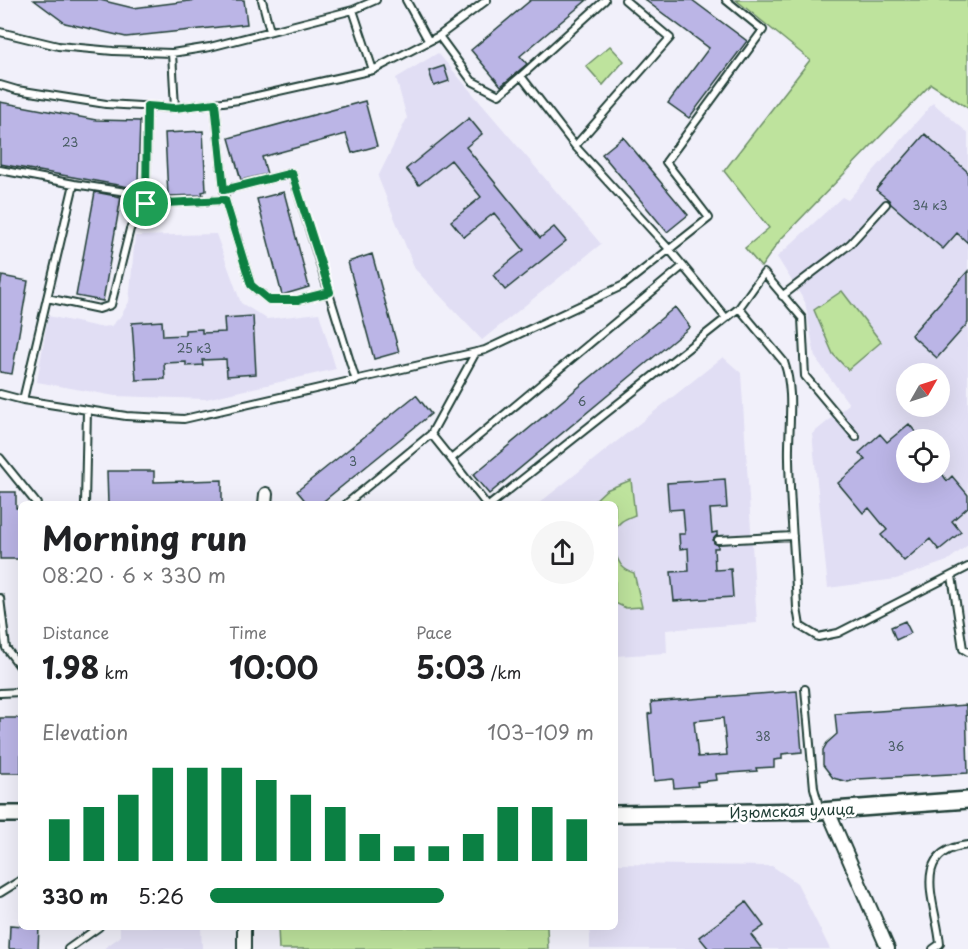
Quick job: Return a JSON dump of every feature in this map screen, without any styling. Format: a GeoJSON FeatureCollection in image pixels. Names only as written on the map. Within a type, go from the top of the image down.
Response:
{"type":"FeatureCollection","features":[{"type":"Feature","properties":{"kind":"street","name":"Изюмская улица"},"geometry":{"type":"LineString","coordinates":[[618,814],[824,811],[968,801]]}},
{"type":"Feature","properties":{"kind":"street"},"geometry":{"type":"LineString","coordinates":[[824,811],[888,949]]}},
{"type":"Feature","properties":{"kind":"street"},"geometry":{"type":"LineString","coordinates":[[0,814],[18,814]]}},
{"type":"Feature","properties":{"kind":"street"},"geometry":{"type":"LineString","coordinates":[[244,930],[244,949]]}},
{"type":"Feature","properties":{"kind":"lane"},"geometry":{"type":"LineString","coordinates":[[262,0],[270,31]]}},
{"type":"Feature","properties":{"kind":"lane"},"geometry":{"type":"LineString","coordinates":[[0,32],[58,46],[172,53],[210,46],[353,10],[376,0]]}},
{"type":"Feature","properties":{"kind":"lane"},"geometry":{"type":"LineString","coordinates":[[406,0],[428,40]]}},
{"type":"Feature","properties":{"kind":"lane"},"geometry":{"type":"LineString","coordinates":[[0,85],[106,104],[175,108],[239,100],[373,70],[439,36],[487,0]]}},
{"type":"Feature","properties":{"kind":"lane"},"geometry":{"type":"LineString","coordinates":[[439,36],[472,81],[499,95],[605,0]]}},
{"type":"Feature","properties":{"kind":"lane"},"geometry":{"type":"LineString","coordinates":[[0,394],[23,400],[126,416],[184,419],[485,350],[624,285],[709,218],[666,162],[763,30],[726,0]]}},
{"type":"Feature","properties":{"kind":"lane"},"geometry":{"type":"LineString","coordinates":[[575,146],[670,39],[628,1]]}},
{"type":"Feature","properties":{"kind":"lane"},"geometry":{"type":"LineString","coordinates":[[353,10],[373,70]]}},
{"type":"Feature","properties":{"kind":"lane"},"geometry":{"type":"LineString","coordinates":[[172,53],[175,108]]}},
{"type":"Feature","properties":{"kind":"lane"},"geometry":{"type":"LineString","coordinates":[[521,76],[575,146],[669,249],[726,318]]}},
{"type":"Feature","properties":{"kind":"lane"},"geometry":{"type":"LineString","coordinates":[[215,103],[225,200],[251,285],[269,300],[298,300],[330,292]]}},
{"type":"Feature","properties":{"kind":"lane"},"geometry":{"type":"LineString","coordinates":[[47,298],[99,309],[111,305],[130,229],[146,204],[147,106]]}},
{"type":"Feature","properties":{"kind":"lane"},"geometry":{"type":"LineString","coordinates":[[0,170],[146,195]]}},
{"type":"Feature","properties":{"kind":"lane"},"geometry":{"type":"LineString","coordinates":[[224,190],[292,173],[356,381]]}},
{"type":"Feature","properties":{"kind":"lane"},"geometry":{"type":"LineString","coordinates":[[23,400],[74,184]]}},
{"type":"Feature","properties":{"kind":"lane"},"geometry":{"type":"LineString","coordinates":[[146,204],[225,200]]}},
{"type":"Feature","properties":{"kind":"lane"},"geometry":{"type":"LineString","coordinates":[[782,296],[850,244],[886,204]]}},
{"type":"Feature","properties":{"kind":"lane"},"geometry":{"type":"LineString","coordinates":[[451,459],[683,266]]}},
{"type":"Feature","properties":{"kind":"lane"},"geometry":{"type":"LineString","coordinates":[[495,501],[739,308],[764,273],[802,318],[805,376],[856,437]]}},
{"type":"Feature","properties":{"kind":"lane"},"geometry":{"type":"LineString","coordinates":[[739,308],[784,362],[787,371],[789,459],[797,608],[800,626],[818,638],[838,633],[968,567]]}},
{"type":"Feature","properties":{"kind":"lane"},"geometry":{"type":"LineString","coordinates":[[350,501],[431,434],[476,352]]}},
{"type":"Feature","properties":{"kind":"lane"},"geometry":{"type":"LineString","coordinates":[[85,501],[87,410]]}},
{"type":"Feature","properties":{"kind":"lane"},"geometry":{"type":"LineString","coordinates":[[431,434],[484,501]]}},
{"type":"Feature","properties":{"kind":"lane"},"geometry":{"type":"LineString","coordinates":[[0,458],[35,501]]}},
{"type":"Feature","properties":{"kind":"lane"},"geometry":{"type":"LineString","coordinates":[[718,540],[793,536]]}},
{"type":"Feature","properties":{"kind":"lane"},"geometry":{"type":"LineString","coordinates":[[952,576],[963,649],[968,652]]}},
{"type":"Feature","properties":{"kind":"lane"},"geometry":{"type":"LineString","coordinates":[[0,598],[6,648],[18,664]]}},
{"type":"Feature","properties":{"kind":"lane"},"geometry":{"type":"LineString","coordinates":[[805,689],[814,788],[824,811]]}},
{"type":"Feature","properties":{"kind":"lane"},"geometry":{"type":"LineString","coordinates":[[0,693],[18,692]]}},
{"type":"Feature","properties":{"kind":"lane"},"geometry":{"type":"LineString","coordinates":[[933,949],[940,944],[939,924],[930,896],[930,872],[938,856],[956,846],[968,845]]}},
{"type":"Feature","properties":{"kind":"lane"},"geometry":{"type":"LineString","coordinates":[[0,893],[18,882]]}},
{"type":"Feature","properties":{"kind":"lane"},"geometry":{"type":"LineString","coordinates":[[68,949],[95,930]]}},
{"type":"Feature","properties":{"kind":"shaded area"},"geometry":{"type":"Polygon","coordinates":[[[438,53],[601,244],[482,340],[415,269],[378,177],[407,118],[396,78],[438,53]]]}},
{"type":"Feature","properties":{"kind":"shaded area"},"geometry":{"type":"Polygon","coordinates":[[[933,103],[968,133],[968,545],[947,561],[896,579],[828,588],[812,434],[849,404],[815,357],[805,302],[777,257],[842,197],[848,200],[933,103]]]}},
{"type":"Feature","properties":{"kind":"shaded area"},"geometry":{"type":"Polygon","coordinates":[[[216,234],[241,303],[267,319],[319,313],[336,369],[206,399],[115,396],[37,382],[48,316],[99,327],[111,326],[120,317],[129,302],[135,236],[216,234]]]}},
{"type":"Feature","properties":{"kind":"shaded area"},"geometry":{"type":"Polygon","coordinates":[[[723,357],[741,373],[757,623],[666,630],[667,653],[618,656],[618,501],[542,501],[723,357]]]}},
{"type":"Feature","properties":{"kind":"shaded area"},"geometry":{"type":"Polygon","coordinates":[[[618,864],[772,866],[797,883],[830,949],[590,949],[590,930],[618,930],[618,864]]]}},
{"type":"Feature","properties":{"kind":"shaded area"},"geometry":{"type":"Polygon","coordinates":[[[120,930],[201,930],[202,949],[103,949],[120,937],[120,930]]]}},
{"type":"Feature","properties":{"kind":"green space"},"geometry":{"type":"Polygon","coordinates":[[[736,0],[968,0],[968,108],[931,84],[780,240],[761,267],[745,248],[769,228],[724,171],[810,60],[736,0]]]}},
{"type":"Feature","properties":{"kind":"green space"},"geometry":{"type":"Polygon","coordinates":[[[610,46],[624,61],[603,85],[586,66],[610,46]]]}},
{"type":"Feature","properties":{"kind":"green space"},"geometry":{"type":"Polygon","coordinates":[[[842,291],[881,342],[848,370],[833,354],[814,310],[842,291]]]}},
{"type":"Feature","properties":{"kind":"green space"},"geometry":{"type":"Polygon","coordinates":[[[631,480],[635,515],[625,519],[618,526],[618,501],[594,501],[606,490],[631,480]]]}},
{"type":"Feature","properties":{"kind":"green space"},"geometry":{"type":"Polygon","coordinates":[[[618,559],[622,566],[634,573],[642,607],[626,608],[618,604],[618,559]]]}},
{"type":"Feature","properties":{"kind":"green space"},"geometry":{"type":"Polygon","coordinates":[[[278,930],[547,930],[548,949],[279,949],[278,930]]]}},
{"type":"Feature","properties":{"kind":"building"},"geometry":{"type":"Polygon","coordinates":[[[34,0],[100,0],[133,8],[197,0],[244,0],[247,24],[126,37],[65,23],[34,0]]]}},
{"type":"Feature","properties":{"kind":"building"},"geometry":{"type":"Polygon","coordinates":[[[531,0],[587,0],[520,56],[527,64],[501,86],[471,50],[531,0]]]}},
{"type":"Feature","properties":{"kind":"building"},"geometry":{"type":"Polygon","coordinates":[[[645,0],[692,0],[747,41],[689,118],[668,103],[709,48],[645,0]]]}},
{"type":"Feature","properties":{"kind":"building"},"geometry":{"type":"Polygon","coordinates":[[[444,66],[449,81],[434,86],[429,71],[444,66]]]}},
{"type":"Feature","properties":{"kind":"building"},"geometry":{"type":"Polygon","coordinates":[[[365,101],[377,146],[352,153],[346,134],[262,157],[267,174],[241,180],[229,138],[365,101]]]}},
{"type":"Feature","properties":{"kind":"building"},"geometry":{"type":"Polygon","coordinates":[[[0,102],[96,120],[140,121],[138,180],[129,187],[0,164],[0,102]]]}},
{"type":"Feature","properties":{"kind":"building"},"geometry":{"type":"Polygon","coordinates":[[[469,118],[482,134],[466,147],[540,238],[554,227],[566,241],[505,290],[493,275],[524,250],[494,213],[464,237],[451,221],[481,197],[451,160],[419,185],[406,169],[469,118]]]}},
{"type":"Feature","properties":{"kind":"building"},"geometry":{"type":"Polygon","coordinates":[[[203,131],[206,191],[202,192],[203,195],[168,196],[165,133],[203,131]]]}},
{"type":"Feature","properties":{"kind":"building"},"geometry":{"type":"Polygon","coordinates":[[[925,134],[968,172],[968,243],[957,233],[943,249],[876,190],[925,134]]]}},
{"type":"Feature","properties":{"kind":"building"},"geometry":{"type":"Polygon","coordinates":[[[623,137],[688,215],[667,232],[602,154],[623,137]]]}},
{"type":"Feature","properties":{"kind":"building"},"geometry":{"type":"Polygon","coordinates":[[[95,192],[121,197],[103,301],[76,296],[95,192]]]}},
{"type":"Feature","properties":{"kind":"building"},"geometry":{"type":"Polygon","coordinates":[[[284,192],[309,287],[282,295],[257,199],[284,192]]]}},
{"type":"Feature","properties":{"kind":"building"},"geometry":{"type":"Polygon","coordinates":[[[372,254],[399,352],[374,359],[348,262],[372,254]]]}},
{"type":"Feature","properties":{"kind":"building"},"geometry":{"type":"Polygon","coordinates":[[[968,271],[968,323],[937,358],[911,335],[968,271]]]}},
{"type":"Feature","properties":{"kind":"building"},"geometry":{"type":"Polygon","coordinates":[[[2,276],[28,281],[12,374],[0,372],[2,276]]]}},
{"type":"Feature","properties":{"kind":"building"},"geometry":{"type":"Polygon","coordinates":[[[675,307],[690,327],[489,494],[473,475],[675,307]]]}},
{"type":"Feature","properties":{"kind":"building"},"geometry":{"type":"Polygon","coordinates":[[[253,316],[256,374],[227,376],[226,359],[202,360],[203,365],[186,366],[186,362],[164,363],[165,379],[136,380],[132,323],[162,321],[163,336],[185,335],[185,330],[202,329],[202,333],[225,332],[224,318],[253,316]]]}},
{"type":"Feature","properties":{"kind":"building"},"geometry":{"type":"Polygon","coordinates":[[[416,395],[431,414],[324,501],[305,501],[297,491],[416,395]]]}},
{"type":"Feature","properties":{"kind":"building"},"geometry":{"type":"Polygon","coordinates":[[[909,424],[913,429],[903,429],[909,424]]]}},
{"type":"Feature","properties":{"kind":"building"},"geometry":{"type":"Polygon","coordinates":[[[880,434],[887,442],[896,435],[896,483],[950,483],[952,476],[968,495],[968,507],[952,521],[961,532],[939,550],[930,539],[904,561],[881,535],[887,530],[869,508],[863,513],[838,483],[865,460],[859,453],[880,434]]]}},
{"type":"Feature","properties":{"kind":"building"},"geometry":{"type":"Polygon","coordinates":[[[107,471],[154,471],[154,482],[222,480],[222,501],[108,501],[107,471]]]}},
{"type":"Feature","properties":{"kind":"building"},"geometry":{"type":"Polygon","coordinates":[[[725,479],[727,508],[710,509],[712,533],[717,532],[713,540],[718,545],[718,548],[714,548],[715,570],[731,569],[733,597],[674,601],[671,572],[689,571],[688,548],[680,549],[679,534],[685,534],[683,509],[669,510],[667,483],[725,479]]]}},
{"type":"Feature","properties":{"kind":"building"},"geometry":{"type":"Polygon","coordinates":[[[0,492],[16,492],[18,559],[0,559],[0,492]]]}},
{"type":"Feature","properties":{"kind":"building"},"geometry":{"type":"Polygon","coordinates":[[[905,621],[911,633],[896,640],[891,627],[905,621]]]}},
{"type":"Feature","properties":{"kind":"building"},"geometry":{"type":"Polygon","coordinates":[[[797,691],[802,752],[782,754],[782,759],[774,760],[774,767],[756,768],[757,771],[716,774],[717,780],[697,782],[698,786],[674,788],[673,779],[654,781],[648,714],[652,713],[651,702],[797,691]],[[723,718],[694,721],[698,757],[727,755],[723,718]]]}},
{"type":"Feature","properties":{"kind":"building"},"geometry":{"type":"Polygon","coordinates":[[[966,705],[968,773],[858,779],[848,782],[833,778],[823,765],[823,750],[837,734],[835,714],[966,705]]]}},
{"type":"Feature","properties":{"kind":"building"},"geometry":{"type":"Polygon","coordinates":[[[0,718],[18,718],[18,773],[0,773],[0,718]]]}},
{"type":"Feature","properties":{"kind":"building"},"geometry":{"type":"Polygon","coordinates":[[[746,902],[764,926],[751,935],[762,949],[709,949],[699,937],[746,902]]]}},
{"type":"Feature","properties":{"kind":"building"},"geometry":{"type":"Polygon","coordinates":[[[10,925],[18,926],[18,930],[39,930],[38,949],[9,949],[10,925]]]}},
{"type":"Feature","properties":{"kind":"route"},"geometry":{"type":"LineString","coordinates":[[215,103],[224,190],[292,173],[330,292],[298,300],[269,300],[251,285],[225,200],[146,204],[147,106],[175,108],[215,103]]}}]}
